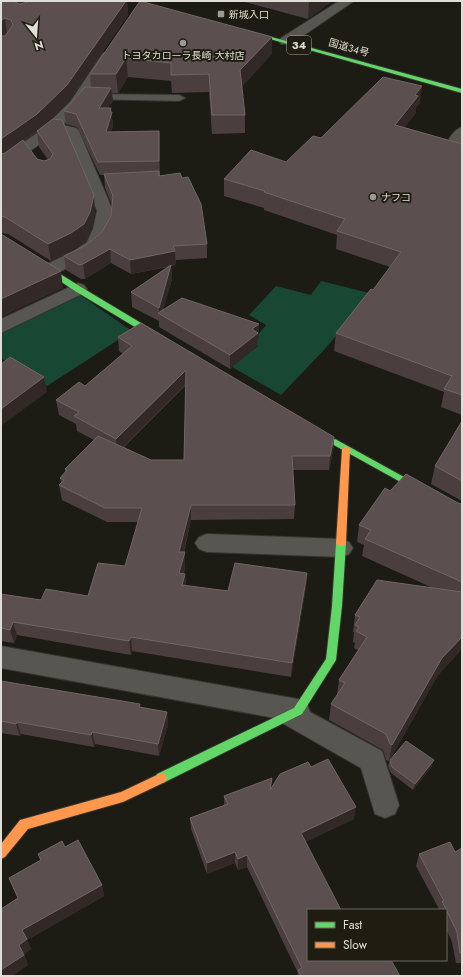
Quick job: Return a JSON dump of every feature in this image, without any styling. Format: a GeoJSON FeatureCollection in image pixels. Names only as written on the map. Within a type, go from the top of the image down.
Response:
{"type":"FeatureCollection","features":[{"type":"Feature","properties":{"kind":"main road","name":"国道34号"},"geometry":{"type":"LineString","coordinates":[[232,27],[462,91]]}},
{"type":"Feature","properties":{"kind":"main road"},"geometry":{"type":"LineString","coordinates":[[1,239],[78,289],[174,346]]}},
{"type":"Feature","properties":{"kind":"main road"},"geometry":{"type":"LineString","coordinates":[[325,436],[462,513]]}},
{"type":"Feature","properties":{"kind":"main road"},"geometry":{"type":"LineString","coordinates":[[1,853],[24,824],[123,797],[295,713],[331,660],[337,606],[346,449]]}},
{"type":"Feature","properties":{"kind":"street"},"geometry":{"type":"LineString","coordinates":[[286,41],[348,1]]}},
{"type":"Feature","properties":{"kind":"street"},"geometry":{"type":"LineString","coordinates":[[1,166],[34,153],[52,128],[75,105],[114,47]]}},
{"type":"Feature","properties":{"kind":"street"},"geometry":{"type":"LineString","coordinates":[[49,270],[80,255],[94,245],[102,229],[105,211],[101,181],[71,131],[52,128]]}},
{"type":"Feature","properties":{"kind":"street"},"geometry":{"type":"LineString","coordinates":[[1,327],[78,289]]}},
{"type":"Feature","properties":{"kind":"street"},"geometry":{"type":"LineString","coordinates":[[207,543],[341,548]]}},
{"type":"Feature","properties":{"kind":"street"},"geometry":{"type":"LineString","coordinates":[[1,657],[295,713],[372,760],[385,805]]}},
{"type":"Feature","properties":{"kind":"lane"},"geometry":{"type":"LineString","coordinates":[[80,97],[178,98]]}},
{"type":"Feature","properties":{"kind":"lane"},"geometry":{"type":"LineString","coordinates":[[462,131],[455,139],[462,142]]}},
{"type":"Feature","properties":{"kind":"green space"},"geometry":{"type":"Polygon","coordinates":[[[321,281],[373,294],[322,352],[281,395],[232,367],[258,346],[254,343],[256,337],[266,325],[249,315],[276,286],[311,295],[321,281]]]}},
{"type":"Feature","properties":{"kind":"green space"},"geometry":{"type":"Polygon","coordinates":[[[80,295],[132,331],[47,386],[1,358],[1,333],[71,296],[80,295]]]}},
{"type":"Feature","properties":{"kind":"building"},"geometry":{"type":"Polygon","coordinates":[[[1,1],[16,1],[16,3],[20,4],[29,1],[126,1],[67,85],[37,114],[1,139],[1,36],[5,36],[13,25],[11,20],[5,18],[1,21],[1,1]]]}},
{"type":"Feature","properties":{"kind":"building"},"geometry":{"type":"Polygon","coordinates":[[[140,1],[272,37],[240,70],[245,115],[212,115],[209,74],[171,75],[171,63],[126,58],[116,74],[90,74],[140,1]]]}},
{"type":"Feature","properties":{"kind":"building"},"geometry":{"type":"Polygon","coordinates":[[[383,77],[422,86],[415,95],[418,96],[395,125],[462,144],[462,395],[444,389],[452,376],[336,333],[371,289],[373,290],[401,252],[337,231],[345,219],[264,192],[265,191],[224,179],[251,150],[286,162],[313,136],[321,138],[383,77]]]}},
{"type":"Feature","properties":{"kind":"building"},"geometry":{"type":"Polygon","coordinates":[[[85,87],[111,88],[99,108],[111,108],[110,112],[112,112],[106,132],[159,131],[159,161],[98,162],[76,114],[64,111],[85,87]]]}},
{"type":"Feature","properties":{"kind":"building"},"geometry":{"type":"Polygon","coordinates":[[[53,119],[62,120],[94,195],[90,212],[84,224],[71,233],[48,244],[1,216],[1,154],[5,153],[23,140],[37,159],[44,161],[50,159],[53,154],[37,131],[53,119]]]}},
{"type":"Feature","properties":{"kind":"building"},"geometry":{"type":"Polygon","coordinates":[[[159,171],[159,176],[180,173],[182,178],[188,177],[201,204],[207,244],[173,246],[175,251],[130,260],[110,249],[79,265],[64,256],[85,246],[102,232],[111,216],[113,196],[104,174],[159,171]]]}},
{"type":"Feature","properties":{"kind":"building"},"geometry":{"type":"Polygon","coordinates":[[[1,234],[61,271],[1,299],[1,234]]]}},
{"type":"Feature","properties":{"kind":"building"},"geometry":{"type":"Polygon","coordinates":[[[171,265],[159,308],[131,292],[171,265]]]}},
{"type":"Feature","properties":{"kind":"building"},"geometry":{"type":"Polygon","coordinates":[[[182,298],[259,324],[252,329],[258,333],[230,355],[158,313],[182,298]]]}},
{"type":"Feature","properties":{"kind":"building"},"geometry":{"type":"Polygon","coordinates":[[[141,323],[334,437],[330,456],[292,456],[295,505],[191,505],[179,552],[185,552],[179,573],[185,574],[182,585],[228,591],[235,563],[307,573],[292,663],[131,637],[129,641],[13,622],[10,630],[1,628],[1,594],[41,600],[46,589],[88,596],[98,563],[125,566],[142,508],[105,508],[59,485],[64,480],[60,478],[67,470],[65,469],[98,436],[151,460],[184,460],[186,370],[116,439],[74,416],[79,412],[56,400],[79,382],[85,386],[132,346],[118,337],[141,323]]]}},
{"type":"Feature","properties":{"kind":"building"},"geometry":{"type":"Polygon","coordinates":[[[10,357],[44,377],[1,409],[1,364],[10,357]]]}},
{"type":"Feature","properties":{"kind":"building"},"geometry":{"type":"Polygon","coordinates":[[[462,421],[462,481],[435,466],[462,421]]]}},
{"type":"Feature","properties":{"kind":"building"},"geometry":{"type":"Polygon","coordinates":[[[406,474],[462,504],[462,582],[365,539],[371,530],[359,525],[385,488],[390,491],[406,474]]]}},
{"type":"Feature","properties":{"kind":"building"},"geometry":{"type":"Polygon","coordinates":[[[377,580],[462,592],[462,637],[442,658],[392,745],[390,744],[386,734],[331,704],[345,683],[339,680],[367,637],[356,631],[359,627],[355,625],[360,617],[355,615],[377,580]]]}},
{"type":"Feature","properties":{"kind":"building"},"geometry":{"type":"Polygon","coordinates":[[[1,681],[140,704],[139,707],[167,712],[158,744],[92,732],[91,735],[17,722],[16,724],[1,721],[1,681]]]}},
{"type":"Feature","properties":{"kind":"building"},"geometry":{"type":"Polygon","coordinates":[[[406,741],[434,760],[415,784],[392,767],[390,760],[406,741]]]}},
{"type":"Feature","properties":{"kind":"building"},"geometry":{"type":"Polygon","coordinates":[[[328,759],[356,807],[301,833],[340,909],[307,909],[307,961],[392,961],[400,976],[301,976],[298,970],[302,968],[247,855],[238,859],[235,852],[207,863],[190,818],[228,804],[224,796],[272,778],[270,790],[280,774],[308,762],[311,767],[328,759]]]}},
{"type":"Feature","properties":{"kind":"building"},"geometry":{"type":"Polygon","coordinates":[[[78,840],[102,885],[22,930],[27,939],[19,945],[24,955],[1,970],[1,909],[18,898],[9,878],[41,860],[38,854],[62,841],[65,847],[78,840]]]}},
{"type":"Feature","properties":{"kind":"building"},"geometry":{"type":"Polygon","coordinates":[[[450,842],[455,852],[462,848],[462,953],[460,953],[457,932],[442,901],[444,901],[419,854],[450,842]]]}},
{"type":"Feature","properties":{"kind":"traffic: fast"},"geometry":{"type":"LineString","coordinates":[[244,30],[462,91]]}},
{"type":"Feature","properties":{"kind":"traffic: fast"},"geometry":{"type":"LineString","coordinates":[[1,239],[78,289],[163,340]]}},
{"type":"Feature","properties":{"kind":"traffic: fast"},"geometry":{"type":"LineString","coordinates":[[335,442],[462,513]]}},
{"type":"Feature","properties":{"kind":"traffic: fast"},"geometry":{"type":"LineString","coordinates":[[161,778],[298,711],[331,660],[337,606],[341,543]]}},
{"type":"Feature","properties":{"kind":"traffic: slow"},"geometry":{"type":"LineString","coordinates":[[341,543],[346,449]]}},
{"type":"Feature","properties":{"kind":"traffic: slow"},"geometry":{"type":"LineString","coordinates":[[1,853],[24,824],[123,797],[161,778]]}},
{"type":"Feature","properties":{"kind":"place","name":"新城入口"},"geometry":{"type":"Point","coordinates":[221,14]}},
{"type":"Feature","properties":{"kind":"place","name":"トヨタカローラ長崎 大村店"},"geometry":{"type":"Point","coordinates":[183,43]}},
{"type":"Feature","properties":{"kind":"place","name":"ナフコ"},"geometry":{"type":"Point","coordinates":[373,197]}}]}
